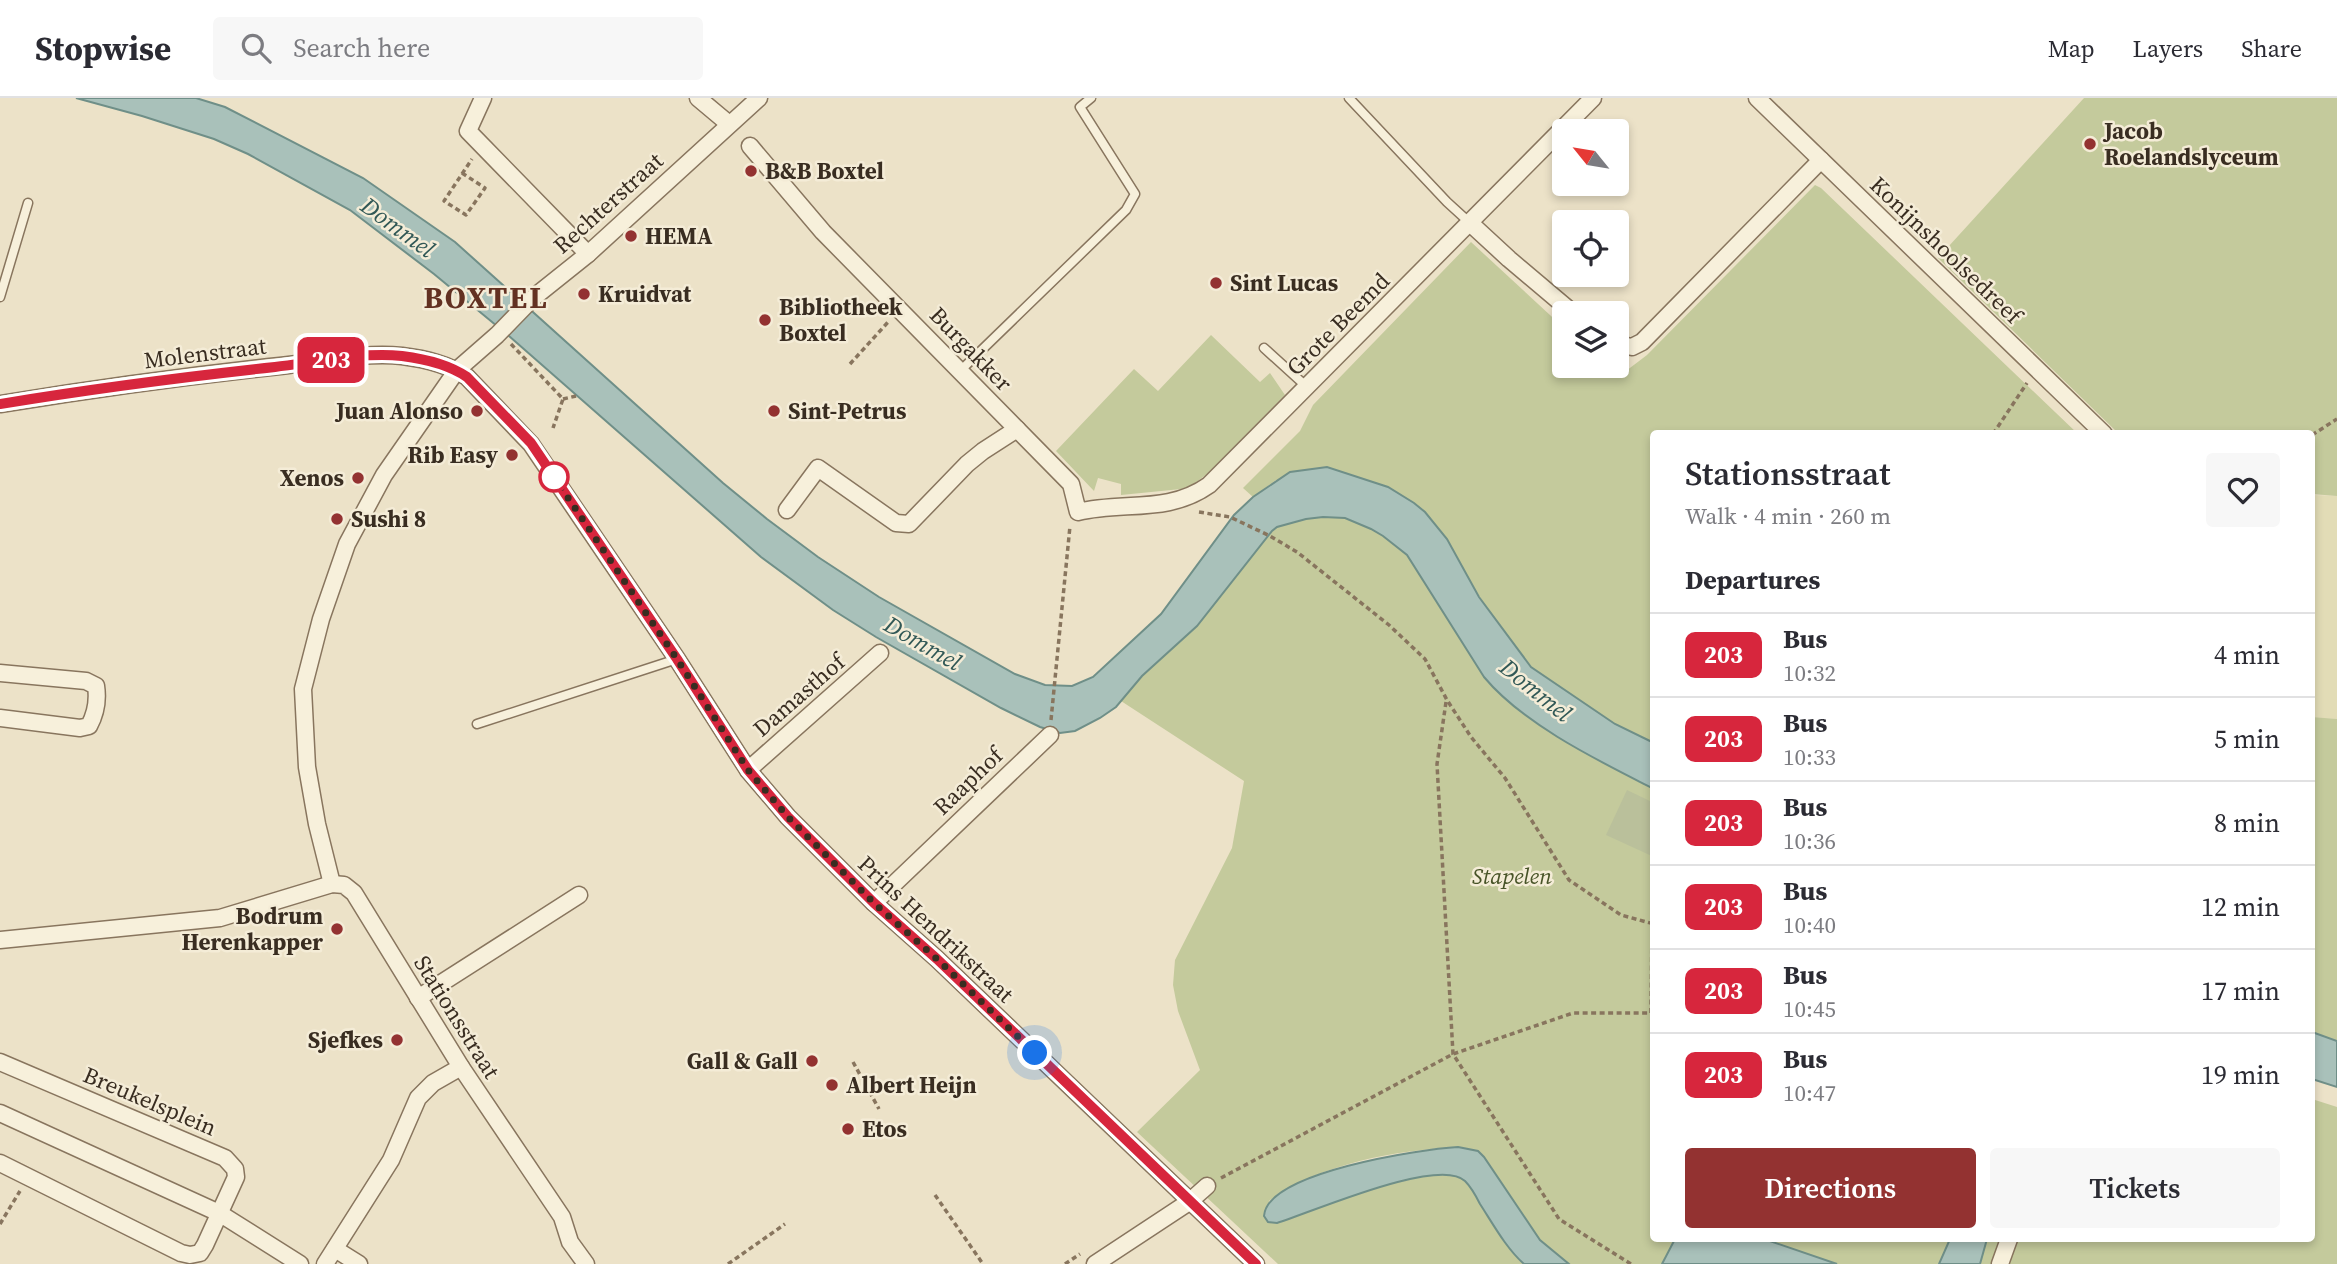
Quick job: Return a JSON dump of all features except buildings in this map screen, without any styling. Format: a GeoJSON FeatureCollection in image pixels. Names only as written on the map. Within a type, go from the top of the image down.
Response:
{"type":"FeatureCollection","features":[{"type":"Feature","properties":{"kind":"street"},"geometry":{"type":"LineString","coordinates":[[483,98],[468,131],[589,254]]}},
{"type":"Feature","properties":{"kind":"street"},"geometry":{"type":"LineString","coordinates":[[698,98],[729,124]]}},
{"type":"Feature","properties":{"kind":"street","name":"Rechterstraat"},"geometry":{"type":"LineString","coordinates":[[457,370],[497,335],[533,298],[589,254],[759,98]]}},
{"type":"Feature","properties":{"kind":"street","name":"Grote Beemd"},"geometry":{"type":"LineString","coordinates":[[1078,512],[1164,504],[1193,496],[1209,485],[1593,98]]}},
{"type":"Feature","properties":{"kind":"street","name":"Konijnshoolsedreef"},"geometry":{"type":"LineString","coordinates":[[1757,98],[2100,430]]}},
{"type":"Feature","properties":{"kind":"street","name":"Burgakker"},"geometry":{"type":"LineString","coordinates":[[750,146],[822,232],[1072,484],[1078,512]]}},
{"type":"Feature","properties":{"kind":"street"},"geometry":{"type":"LineString","coordinates":[[1629,346],[1642,342],[1821,160]]}},
{"type":"Feature","properties":{"kind":"street"},"geometry":{"type":"LineString","coordinates":[[1470,223],[1559,301]]}},
{"type":"Feature","properties":{"kind":"street","name":"Molenstraat"},"geometry":{"type":"LineString","coordinates":[[0,404],[376,355],[438,362],[457,370]]}},
{"type":"Feature","properties":{"kind":"street"},"geometry":{"type":"LineString","coordinates":[[0,940],[220,918],[332,884],[317,824],[307,767],[303,689],[321,619],[347,544],[384,475],[457,370]]}},
{"type":"Feature","properties":{"kind":"street","name":"Prins Hendrikstraat"},"geometry":{"type":"LineString","coordinates":[[457,370],[531,443],[677,659],[748,770],[788,817],[874,903],[937,959],[1256,1264]]}},
{"type":"Feature","properties":{"kind":"street"},"geometry":{"type":"LineString","coordinates":[[787,510],[818,468],[896,523],[909,524],[967,464],[1017,429]]}},
{"type":"Feature","properties":{"kind":"street","name":"Damasthof"},"geometry":{"type":"LineString","coordinates":[[748,770],[880,653]]}},
{"type":"Feature","properties":{"kind":"street"},"geometry":{"type":"LineString","coordinates":[[0,673],[86,681],[96,686],[97,695],[94,717],[89,726],[80,728],[0,718]]}},
{"type":"Feature","properties":{"kind":"street","name":"Raaphof"},"geometry":{"type":"LineString","coordinates":[[874,903],[1050,735]]}},
{"type":"Feature","properties":{"kind":"street","name":"Stationsstraat"},"geometry":{"type":"LineString","coordinates":[[332,884],[344,885],[354,893],[461,1067],[562,1217],[570,1242],[586,1264]]}},
{"type":"Feature","properties":{"kind":"street"},"geometry":{"type":"LineString","coordinates":[[418,998],[579,895]]}},
{"type":"Feature","properties":{"kind":"street","name":"Breukelsplein"},"geometry":{"type":"LineString","coordinates":[[0,1062],[225,1158],[231,1162],[236,1177],[200,1253],[190,1255],[181,1253],[0,1163]]}},
{"type":"Feature","properties":{"kind":"street"},"geometry":{"type":"LineString","coordinates":[[325,1264],[391,1160],[418,1098],[433,1083],[461,1067]]}},
{"type":"Feature","properties":{"kind":"street"},"geometry":{"type":"LineString","coordinates":[[0,1113],[219,1213],[300,1264]]}},
{"type":"Feature","properties":{"kind":"street"},"geometry":{"type":"LineString","coordinates":[[1095,1264],[1189,1202],[1207,1186]]}},
{"type":"Feature","properties":{"kind":"street"},"geometry":{"type":"LineString","coordinates":[[2000,1264],[2008,1242]]}},
{"type":"Feature","properties":{"kind":"street"},"geometry":{"type":"LineString","coordinates":[[335,1249],[359,1264]]}},
{"type":"Feature","properties":{"kind":"lane"},"geometry":{"type":"LineString","coordinates":[[960,371],[1126,210],[1135,194],[1080,107],[1091,98]]}},
{"type":"Feature","properties":{"kind":"lane"},"geometry":{"type":"LineString","coordinates":[[1349,98],[1470,223]]}},
{"type":"Feature","properties":{"kind":"lane"},"geometry":{"type":"LineString","coordinates":[[0,298],[28,203]]}},
{"type":"Feature","properties":{"kind":"lane"},"geometry":{"type":"LineString","coordinates":[[1264,348],[1307,387]]}},
{"type":"Feature","properties":{"kind":"lane"},"geometry":{"type":"LineString","coordinates":[[477,724],[677,659]]}},
{"type":"Feature","properties":{"kind":"path"},"geometry":{"type":"LineString","coordinates":[[462,173],[485,188],[466,215],[444,201],[462,173],[482,146]]}},
{"type":"Feature","properties":{"kind":"path"},"geometry":{"type":"LineString","coordinates":[[850,364],[900,309]]}},
{"type":"Feature","properties":{"kind":"path"},"geometry":{"type":"LineString","coordinates":[[497,335],[514,346],[563,399]]}},
{"type":"Feature","properties":{"kind":"path"},"geometry":{"type":"LineString","coordinates":[[1996,430],[2036,369]]}},
{"type":"Feature","properties":{"kind":"path"},"geometry":{"type":"LineString","coordinates":[[563,399],[576,396]]}},
{"type":"Feature","properties":{"kind":"path"},"geometry":{"type":"LineString","coordinates":[[553,428],[563,399]]}},
{"type":"Feature","properties":{"kind":"path"},"geometry":{"type":"LineString","coordinates":[[2315,433],[2337,419]]}},
{"type":"Feature","properties":{"kind":"path"},"geometry":{"type":"LineString","coordinates":[[1050,735],[1070,525],[1078,512]]}},
{"type":"Feature","properties":{"kind":"path"},"geometry":{"type":"LineString","coordinates":[[1230,517],[1297,552],[1389,625],[1425,659],[1471,737],[1504,778],[1569,880],[1621,915],[1650,923]]}},
{"type":"Feature","properties":{"kind":"path"},"geometry":{"type":"LineString","coordinates":[[1447,700],[1437,764],[1453,1054],[1559,1219],[1631,1264]]}},
{"type":"Feature","properties":{"kind":"path"},"geometry":{"type":"LineString","coordinates":[[1207,1186],[1453,1054],[1573,1013],[1650,1013]]}},
{"type":"Feature","properties":{"kind":"path"},"geometry":{"type":"LineString","coordinates":[[853,1062],[879,1109]]}},
{"type":"Feature","properties":{"kind":"path"},"geometry":{"type":"LineString","coordinates":[[0,1224],[27,1177]]}},
{"type":"Feature","properties":{"kind":"path"},"geometry":{"type":"LineString","coordinates":[[935,1195],[983,1264]]}},
{"type":"Feature","properties":{"kind":"path"},"geometry":{"type":"LineString","coordinates":[[728,1264],[785,1224]]}},
{"type":"Feature","properties":{"kind":"shaded area"},"geometry":{"type":"Polygon","coordinates":[[[2315,495],[2337,496],[2337,719],[2315,717],[2315,495]]]}},
{"type":"Feature","properties":{"kind":"green space"},"geometry":{"type":"Polygon","coordinates":[[[2084,98],[2337,98],[2337,496],[2315,494],[2315,430],[2115,430],[1938,258],[2084,98]]]}},
{"type":"Feature","properties":{"kind":"green space"},"geometry":{"type":"Polygon","coordinates":[[[1815,185],[2074,430],[1650,430],[1650,741],[1615,724],[1531,667],[1494,619],[1425,512],[1414,503],[1388,487],[1276,480],[1253,497],[1243,488],[1300,431],[1313,405],[1471,242],[1552,317],[1552,378],[1629,378],[1629,369],[1647,355],[1815,185]]]}},
{"type":"Feature","properties":{"kind":"green space"},"geometry":{"type":"Polygon","coordinates":[[[1211,335],[1260,382],[1270,373],[1285,395],[1207,474],[1191,486],[1121,495],[1121,484],[1098,478],[1094,491],[1056,451],[1134,369],[1158,391],[1211,335]]]}},
{"type":"Feature","properties":{"kind":"green space","name":"Stapelen"},"geometry":{"type":"Polygon","coordinates":[[[1345,518],[1383,536],[1407,555],[1484,677],[1501,694],[1520,711],[1563,740],[1650,787],[1650,1242],[2315,1242],[2315,1100],[2337,1107],[2337,1264],[1569,1264],[1540,1240],[1519,1212],[1458,1147],[1384,1156],[1334,1168],[1289,1188],[1269,1201],[1277,1223],[1403,1181],[1451,1175],[1467,1183],[1500,1236],[1524,1264],[1278,1264],[1137,1132],[1200,1070],[1178,1011],[1173,985],[1175,960],[1232,848],[1244,781],[1121,701],[1142,676],[1197,626],[1272,531],[1303,519],[1345,518]]]}},
{"type":"Feature","properties":{"kind":"green space"},"geometry":{"type":"Polygon","coordinates":[[[2315,717],[2337,719],[2337,1041],[2315,1033],[2315,717]]]}},
{"type":"Feature","properties":{"kind":"green space"},"geometry":{"type":"Polygon","coordinates":[[[1627,790],[1650,801],[1650,855],[1606,835],[1627,790]]]}},
{"type":"Feature","properties":{"kind":"water","name":"Dommel"},"geometry":{"type":"Polygon","coordinates":[[[76,98],[196,98],[225,107],[363,178],[455,242],[723,483],[818,557],[879,597],[1015,674],[1045,685],[1072,686],[1093,677],[1161,614],[1234,515],[1253,497],[1290,472],[1327,467],[1388,487],[1425,512],[1447,539],[1479,597],[1531,667],[1615,724],[1650,741],[1650,787],[1563,740],[1520,711],[1484,677],[1407,555],[1383,536],[1345,518],[1306,519],[1277,527],[1197,626],[1142,676],[1116,707],[1075,731],[1060,733],[1040,727],[1001,708],[876,637],[833,610],[761,557],[509,336],[350,210],[248,154],[214,139],[76,98]]]}},
{"type":"Feature","properties":{"kind":"water"},"geometry":{"type":"Polygon","coordinates":[[[2315,1033],[2337,1041],[2337,1087],[2315,1080],[2315,1033]]]}},
{"type":"Feature","properties":{"kind":"water"},"geometry":{"type":"Polygon","coordinates":[[[1458,1147],[1478,1151],[1484,1157],[1540,1240],[1569,1264],[1524,1264],[1500,1236],[1467,1183],[1451,1175],[1429,1176],[1374,1189],[1277,1223],[1268,1222],[1264,1216],[1272,1200],[1290,1187],[1317,1175],[1381,1158],[1458,1147]]]}},
{"type":"Feature","properties":{"kind":"water"},"geometry":{"type":"Polygon","coordinates":[[[1673,1242],[1773,1242],[1837,1264],[1662,1264],[1673,1242]]]}},
{"type":"Feature","properties":{"kind":"water"},"geometry":{"type":"Polygon","coordinates":[[[1949,1242],[1986,1242],[1980,1264],[1939,1264],[1949,1242]]]}},
{"type":"Feature","properties":{"kind":"bus line","name":"203"},"geometry":{"type":"LineString","coordinates":[[0,404],[376,355],[438,362],[457,370],[531,443],[677,659],[748,770],[788,817],[874,903],[937,959],[1256,1264]]}},
{"type":"Feature","properties":{"kind":"place","name":"Jacob Roelandslyceum"},"geometry":{"type":"Point","coordinates":[2090,144]}},
{"type":"Feature","properties":{"kind":"place","name":"B&B Boxtel"},"geometry":{"type":"Point","coordinates":[751,171]}},
{"type":"Feature","properties":{"kind":"place","name":"HEMA"},"geometry":{"type":"Point","coordinates":[631,236]}},
{"type":"Feature","properties":{"kind":"place","name":"Sint Lucas"},"geometry":{"type":"Point","coordinates":[1216,283]}},
{"type":"Feature","properties":{"kind":"place","name":"Kruidvat"},"geometry":{"type":"Point","coordinates":[584,294]}},
{"type":"Feature","properties":{"kind":"place","name":"Bibliotheek Boxtel"},"geometry":{"type":"Point","coordinates":[765,320]}},
{"type":"Feature","properties":{"kind":"place","name":"Juan Alonso"},"geometry":{"type":"Point","coordinates":[477,411]}},
{"type":"Feature","properties":{"kind":"place","name":"Sint-Petrus"},"geometry":{"type":"Point","coordinates":[774,411]}},
{"type":"Feature","properties":{"kind":"place","name":"Rib Easy"},"geometry":{"type":"Point","coordinates":[512,455]}},
{"type":"Feature","properties":{"kind":"place","name":"Xenos"},"geometry":{"type":"Point","coordinates":[358,478]}},
{"type":"Feature","properties":{"kind":"place","name":"Sushi 8"},"geometry":{"type":"Point","coordinates":[337,519]}},
{"type":"Feature","properties":{"kind":"place","name":"Bodrum Herenkapper"},"geometry":{"type":"Point","coordinates":[337,929]}},
{"type":"Feature","properties":{"kind":"place","name":"Sjefkes"},"geometry":{"type":"Point","coordinates":[397,1040]}},
{"type":"Feature","properties":{"kind":"place","name":"Gall & Gall"},"geometry":{"type":"Point","coordinates":[812,1061]}},
{"type":"Feature","properties":{"kind":"place","name":"Albert Heijn"},"geometry":{"type":"Point","coordinates":[832,1085]}},
{"type":"Feature","properties":{"kind":"place","name":"Etos"},"geometry":{"type":"Point","coordinates":[848,1129]}},
{"type":"Feature","properties":{"kind":"district","name":"BOXTEL"},"geometry":{"type":"Point","coordinates":[486,297]}},
{"type":"Feature","properties":{"kind":"route"},"geometry":{"type":"LineString","coordinates":[[554,477],[748,770],[788,817],[874,903],[1035,1053]]}}]}
